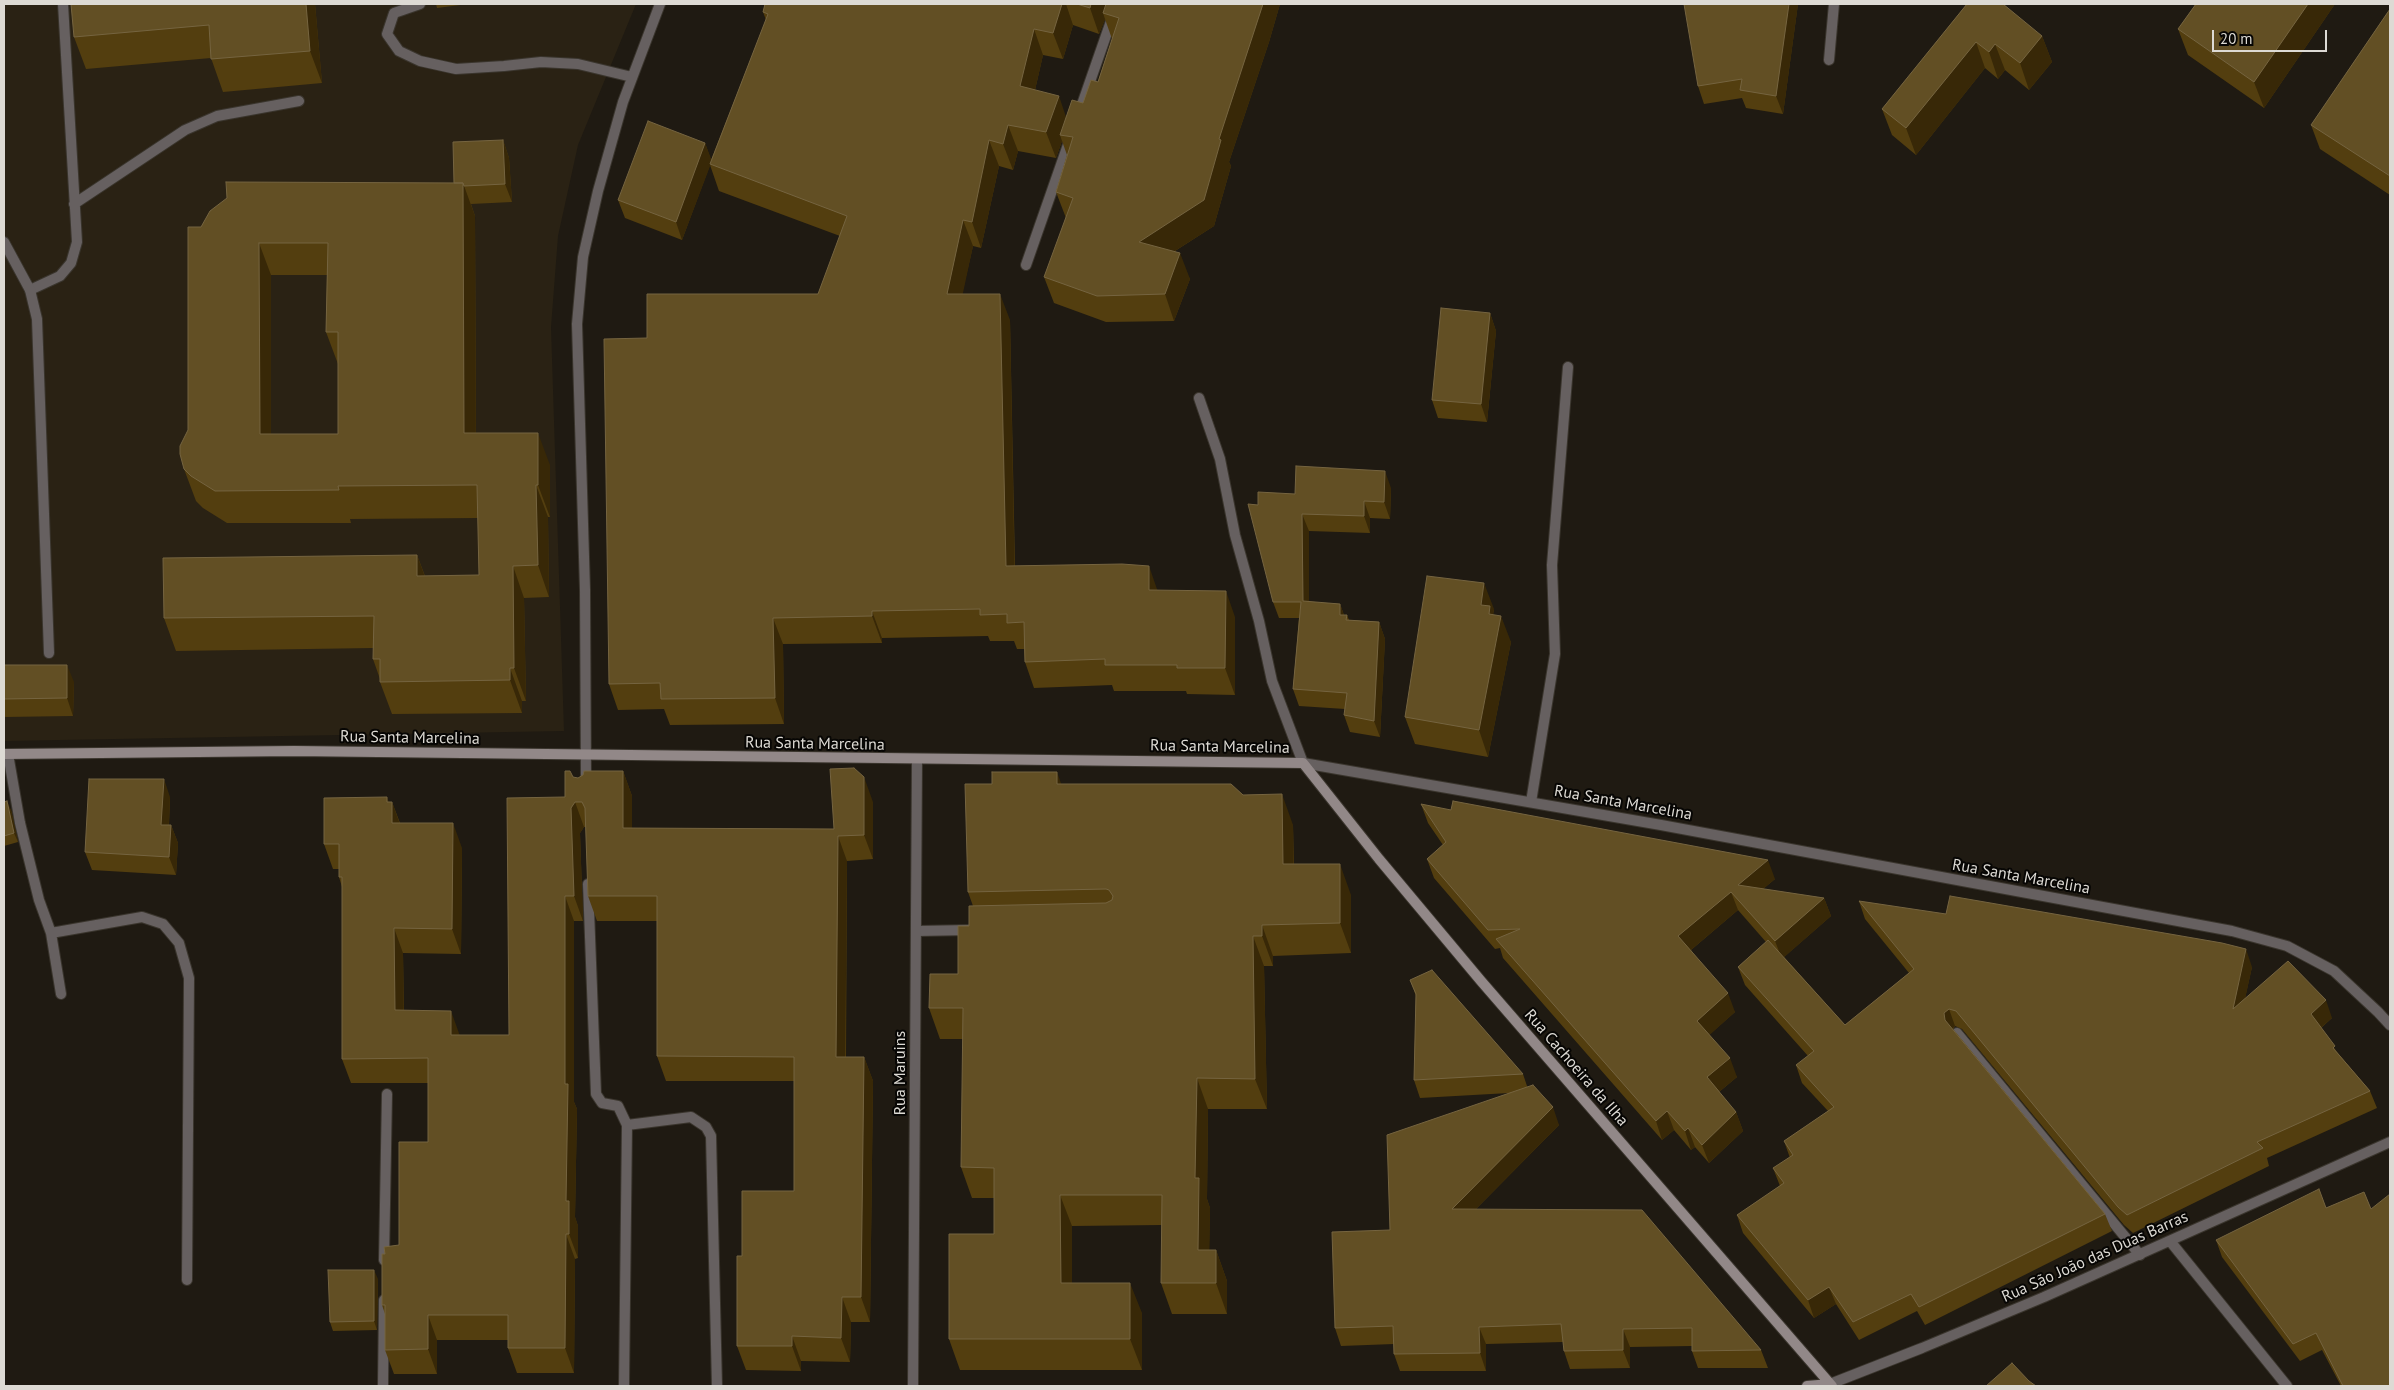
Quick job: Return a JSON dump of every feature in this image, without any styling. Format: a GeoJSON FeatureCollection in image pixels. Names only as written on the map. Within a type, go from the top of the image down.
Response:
{"type":"FeatureCollection","features":[{"type":"Feature","properties":{"kind":"street"},"geometry":{"type":"LineString","coordinates":[[30,290],[60,276],[71,263],[77,242],[63,4]]}},
{"type":"Feature","properties":{"kind":"street"},"geometry":{"type":"LineString","coordinates":[[420,4],[394,13],[387,34],[399,51],[420,61],[456,69],[542,62],[578,64],[632,77]]}},
{"type":"Feature","properties":{"kind":"street"},"geometry":{"type":"LineString","coordinates":[[586,796],[585,590],[577,324],[584,257],[598,192],[632,77],[660,4]]}},
{"type":"Feature","properties":{"kind":"street"},"geometry":{"type":"LineString","coordinates":[[1026,265],[1117,4]]}},
{"type":"Feature","properties":{"kind":"street"},"geometry":{"type":"LineString","coordinates":[[1829,60],[1834,4]]}},
{"type":"Feature","properties":{"kind":"street"},"geometry":{"type":"LineString","coordinates":[[74,204],[185,130],[217,116],[299,102]]}},
{"type":"Feature","properties":{"kind":"street"},"geometry":{"type":"LineString","coordinates":[[4,242],[30,290],[37,319],[49,653]]}},
{"type":"Feature","properties":{"kind":"street"},"geometry":{"type":"LineString","coordinates":[[1531,802],[1555,654],[1552,565],[1568,367]]}},
{"type":"Feature","properties":{"kind":"street"},"geometry":{"type":"LineString","coordinates":[[1199,398],[1220,459],[1235,535],[1259,621],[1272,681],[1303,763]]}},
{"type":"Feature","properties":{"kind":"street","name":"Rua Santa Marcelina"},"geometry":{"type":"LineString","coordinates":[[6,754],[294,751],[917,760],[1303,763],[1531,802],[2232,931],[2287,946],[2334,971],[2378,1012],[2390,1026]]}},
{"type":"Feature","properties":{"kind":"street"},"geometry":{"type":"LineString","coordinates":[[6,754],[20,823],[39,900],[51,933],[61,994]]}},
{"type":"Feature","properties":{"kind":"street","name":"Rua Maruins"},"geometry":{"type":"LineString","coordinates":[[913,1386],[917,760]]}},
{"type":"Feature","properties":{"kind":"street","name":"Rua Cachoeira da Ilha"},"geometry":{"type":"LineString","coordinates":[[1303,763],[1379,859],[1481,981],[1831,1385]]}},
{"type":"Feature","properties":{"kind":"street"},"geometry":{"type":"LineString","coordinates":[[587,875],[596,1094],[602,1104],[618,1106],[627,1125],[624,1386]]}},
{"type":"Feature","properties":{"kind":"street"},"geometry":{"type":"LineString","coordinates":[[51,933],[142,917],[163,924],[179,943],[189,978],[187,1280]]}},
{"type":"Feature","properties":{"kind":"street"},"geometry":{"type":"LineString","coordinates":[[916,931],[983,930]]}},
{"type":"Feature","properties":{"kind":"street"},"geometry":{"type":"LineString","coordinates":[[1957,1033],[2140,1255]]}},
{"type":"Feature","properties":{"kind":"street"},"geometry":{"type":"LineString","coordinates":[[384,1269],[387,1094]]}},
{"type":"Feature","properties":{"kind":"street"},"geometry":{"type":"LineString","coordinates":[[627,1125],[691,1117],[706,1127],[711,1136],[717,1386]]}},
{"type":"Feature","properties":{"kind":"street","name":"Rua São João das Duas Barras"},"geometry":{"type":"LineString","coordinates":[[1807,1386],[1831,1385],[1939,1341],[2140,1255],[2390,1142]]}},
{"type":"Feature","properties":{"kind":"street"},"geometry":{"type":"LineString","coordinates":[[2170,1241],[2287,1386]]}},
{"type":"Feature","properties":{"kind":"street"},"geometry":{"type":"LineString","coordinates":[[383,1386],[384,1289]]}},
{"type":"Feature","properties":{"kind":"shaded area"},"geometry":{"type":"Polygon","coordinates":[[[4,4],[636,4],[578,145],[558,236],[551,327],[564,731],[4,741],[4,4]]]}},
{"type":"Feature","properties":{"kind":"building"},"geometry":{"type":"Polygon","coordinates":[[[71,4],[306,4],[310,51],[211,59],[209,25],[74,37],[71,4]]]}},
{"type":"Feature","properties":{"kind":"building"},"geometry":{"type":"Polygon","coordinates":[[[765,4],[1062,4],[1053,33],[1034,29],[1020,86],[1059,96],[1046,132],[1008,125],[1003,144],[989,140],[972,222],[963,220],[947,294],[1000,294],[1006,566],[1122,564],[1149,566],[1149,590],[1226,591],[1225,668],[1177,668],[1177,665],[1105,665],[1105,659],[1025,662],[1024,622],[1007,623],[1007,614],[980,615],[980,609],[872,611],[872,616],[773,618],[775,698],[661,699],[660,683],[609,684],[604,339],[647,338],[647,294],[818,294],[847,216],[710,164],[768,14],[763,12],[765,4]]]}},
{"type":"Feature","properties":{"kind":"building"},"geometry":{"type":"Polygon","coordinates":[[[1077,4],[1091,4],[1090,8],[1077,4]]]}},
{"type":"Feature","properties":{"kind":"building"},"geometry":{"type":"Polygon","coordinates":[[[1106,4],[1263,4],[1219,139],[1221,140],[1204,200],[1139,242],[1180,253],[1165,294],[1097,296],[1044,277],[1073,198],[1056,192],[1073,137],[1060,135],[1072,100],[1083,103],[1091,80],[1098,82],[1119,18],[1103,13],[1106,4]]]}},
{"type":"Feature","properties":{"kind":"building"},"geometry":{"type":"Polygon","coordinates":[[[1684,4],[1789,4],[1776,96],[1740,90],[1742,79],[1698,86],[1684,4]]]}},
{"type":"Feature","properties":{"kind":"building"},"geometry":{"type":"Polygon","coordinates":[[[1967,4],[2003,4],[2042,36],[2020,63],[1995,44],[1989,52],[1976,42],[1906,128],[1882,109],[1967,4]]]}},
{"type":"Feature","properties":{"kind":"building"},"geometry":{"type":"Polygon","coordinates":[[[2196,4],[2308,4],[2254,82],[2178,29],[2196,4]]]}},
{"type":"Feature","properties":{"kind":"building"},"geometry":{"type":"Polygon","coordinates":[[[2390,9],[2390,176],[2311,125],[2390,9]]]}},
{"type":"Feature","properties":{"kind":"building"},"geometry":{"type":"Polygon","coordinates":[[[648,121],[705,143],[676,222],[618,200],[648,121]]]}},
{"type":"Feature","properties":{"kind":"building"},"geometry":{"type":"Polygon","coordinates":[[[503,140],[505,184],[464,186],[463,183],[454,183],[453,142],[503,140]]]}},
{"type":"Feature","properties":{"kind":"building"},"geometry":{"type":"Polygon","coordinates":[[[226,182],[463,183],[464,433],[538,433],[538,485],[536,485],[538,565],[513,566],[514,668],[510,668],[510,680],[380,682],[380,659],[373,659],[374,616],[164,618],[163,558],[417,555],[417,576],[479,575],[477,485],[338,486],[339,490],[215,491],[191,476],[184,469],[180,446],[188,430],[188,227],[201,227],[210,211],[227,198],[226,182]],[[259,243],[260,434],[338,434],[338,332],[326,332],[328,243],[259,243]]]}},
{"type":"Feature","properties":{"kind":"building"},"geometry":{"type":"Polygon","coordinates":[[[1441,308],[1490,313],[1481,404],[1432,400],[1441,308]]]}},
{"type":"Feature","properties":{"kind":"building"},"geometry":{"type":"Polygon","coordinates":[[[1296,466],[1385,471],[1384,502],[1364,501],[1364,516],[1302,514],[1303,601],[1340,604],[1340,615],[1347,615],[1346,620],[1379,622],[1374,721],[1344,715],[1347,693],[1293,689],[1301,602],[1273,602],[1248,504],[1258,505],[1258,492],[1295,494],[1296,466]]]}},
{"type":"Feature","properties":{"kind":"building"},"geometry":{"type":"Polygon","coordinates":[[[1427,576],[1484,583],[1481,605],[1490,606],[1489,614],[1501,616],[1479,730],[1405,717],[1427,576]]]}},
{"type":"Feature","properties":{"kind":"building"},"geometry":{"type":"Polygon","coordinates":[[[4,665],[67,665],[67,698],[4,699],[4,665]]]}},
{"type":"Feature","properties":{"kind":"building"},"geometry":{"type":"Polygon","coordinates":[[[854,768],[864,777],[864,835],[838,836],[836,1057],[864,1057],[861,1297],[842,1297],[841,1338],[792,1336],[792,1346],[737,1346],[737,1256],[742,1256],[742,1191],[794,1191],[794,1057],[657,1056],[657,896],[588,896],[585,808],[582,802],[575,802],[571,808],[574,896],[565,896],[565,1084],[568,1084],[566,1201],[569,1201],[569,1234],[566,1234],[565,1348],[508,1348],[508,1315],[428,1315],[428,1349],[385,1350],[385,1305],[382,1305],[382,1254],[385,1254],[384,1247],[399,1245],[399,1142],[428,1142],[428,1058],[342,1059],[342,877],[339,877],[339,844],[324,844],[324,798],[387,797],[387,802],[392,802],[392,823],[453,823],[452,929],[394,928],[395,1010],[451,1011],[451,1035],[509,1035],[507,798],[565,797],[565,771],[570,771],[573,777],[578,778],[583,775],[584,771],[623,771],[623,828],[834,829],[830,769],[854,768]]]}},
{"type":"Feature","properties":{"kind":"building"},"geometry":{"type":"Polygon","coordinates":[[[992,772],[1057,772],[1057,784],[1231,784],[1243,795],[1282,794],[1283,864],[1340,864],[1340,923],[1262,925],[1262,936],[1253,936],[1255,1079],[1197,1078],[1195,1178],[1199,1178],[1198,1250],[1216,1250],[1216,1283],[1161,1283],[1162,1195],[1060,1195],[1061,1283],[1130,1283],[1130,1339],[949,1339],[949,1234],[994,1234],[994,1168],[961,1167],[963,1008],[929,1008],[930,974],[958,974],[958,926],[969,926],[969,906],[1106,903],[1112,900],[1113,896],[1106,889],[968,892],[965,784],[992,784],[992,772]]]}},
{"type":"Feature","properties":{"kind":"building"},"geometry":{"type":"Polygon","coordinates":[[[89,779],[164,779],[161,825],[171,825],[169,857],[85,852],[89,779]]]}},
{"type":"Feature","properties":{"kind":"building"},"geometry":{"type":"Polygon","coordinates":[[[7,801],[14,833],[4,836],[4,802],[7,801]]]}},
{"type":"Feature","properties":{"kind":"building"},"geometry":{"type":"Polygon","coordinates":[[[1453,801],[1768,860],[1738,885],[1824,898],[1775,941],[1731,892],[1678,936],[1728,993],[1697,1021],[1730,1058],[1707,1077],[1736,1112],[1702,1145],[1688,1128],[1685,1131],[1667,1111],[1656,1121],[1496,939],[1520,929],[1488,930],[1427,859],[1446,842],[1421,804],[1451,810],[1453,801]]]}},
{"type":"Feature","properties":{"kind":"building"},"geometry":{"type":"Polygon","coordinates":[[[1950,896],[2222,943],[2246,949],[2233,1009],[2288,961],[2326,1000],[2311,1014],[2335,1046],[2333,1048],[2370,1091],[2257,1142],[2263,1148],[2127,1215],[2118,1207],[1956,1011],[1949,1009],[1944,1013],[1945,1020],[2105,1214],[1919,1307],[1911,1294],[1853,1322],[1829,1287],[1808,1300],[1737,1215],[1784,1183],[1773,1168],[1793,1155],[1784,1141],[1834,1107],[1796,1065],[1814,1051],[1738,967],[1768,940],[1845,1025],[1914,969],[1859,901],[1946,914],[1950,896]]]}},
{"type":"Feature","properties":{"kind":"building"},"geometry":{"type":"Polygon","coordinates":[[[1432,970],[1523,1074],[1414,1080],[1416,994],[1410,980],[1432,970]]]}},
{"type":"Feature","properties":{"kind":"building"},"geometry":{"type":"Polygon","coordinates":[[[1533,1085],[1553,1107],[1452,1209],[1642,1210],[1761,1350],[1692,1351],[1692,1328],[1623,1329],[1623,1350],[1564,1351],[1561,1324],[1479,1327],[1480,1353],[1394,1354],[1393,1326],[1335,1328],[1332,1232],[1390,1230],[1387,1135],[1533,1085]]]}},
{"type":"Feature","properties":{"kind":"building"},"geometry":{"type":"Polygon","coordinates":[[[2319,1189],[2326,1208],[2364,1192],[2371,1209],[2390,1194],[2390,1386],[2343,1386],[2316,1333],[2293,1344],[2216,1240],[2319,1189]]]}},
{"type":"Feature","properties":{"kind":"building"},"geometry":{"type":"Polygon","coordinates":[[[328,1270],[374,1270],[374,1321],[330,1322],[328,1270]]]}},
{"type":"Feature","properties":{"kind":"building"},"geometry":{"type":"Polygon","coordinates":[[[2012,1363],[2036,1386],[1986,1386],[2012,1363]]]}}]}
